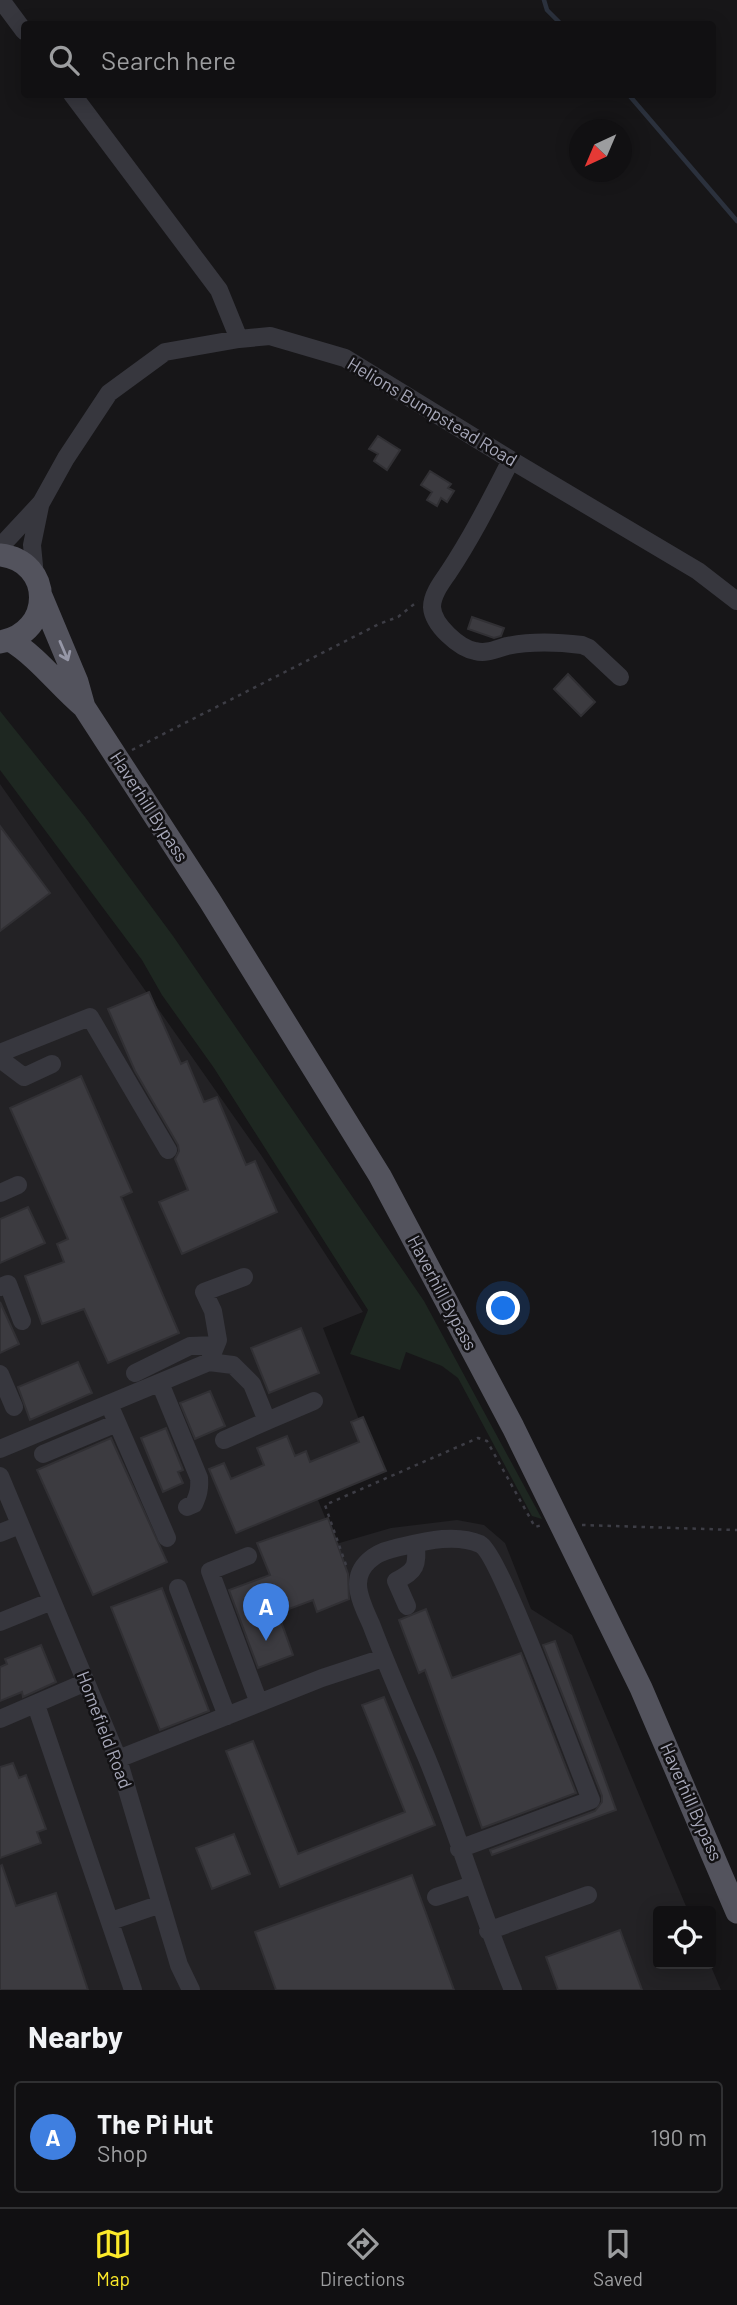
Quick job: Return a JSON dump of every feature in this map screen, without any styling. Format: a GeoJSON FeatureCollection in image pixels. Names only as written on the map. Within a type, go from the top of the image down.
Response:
{"type":"FeatureCollection","features":[{"type":"Feature","properties":{"kind":"main road"},"geometry":{"type":"LineString","coordinates":[[0,555],[10,556],[24,564],[38,586],[39,610],[33,623],[23,633],[5,641]]}},
{"type":"Feature","properties":{"kind":"main road","name":"Haverhill Bypass"},"geometry":{"type":"LineString","coordinates":[[38,586],[77,682],[84,707]]}},
{"type":"Feature","properties":{"kind":"main road","name":"Haverhill Bypass"},"geometry":{"type":"LineString","coordinates":[[5,641],[39,660],[61,687],[84,707],[217,912],[380,1176],[513,1427],[640,1688],[729,1888],[737,1912]]}},
{"type":"Feature","properties":{"kind":"street"},"geometry":{"type":"LineString","coordinates":[[1,0],[21,27]]}},
{"type":"Feature","properties":{"kind":"street"},"geometry":{"type":"LineString","coordinates":[[75,98],[219,290],[239,339]]}},
{"type":"Feature","properties":{"kind":"street","name":"Helions Bumpstead Road"},"geometry":{"type":"LineString","coordinates":[[0,547],[40,503],[109,393],[165,352],[270,336],[345,358],[698,571],[737,601]]}},
{"type":"Feature","properties":{"kind":"street"},"geometry":{"type":"LineString","coordinates":[[511,460],[468,542],[434,596],[432,609],[441,626],[473,651],[487,652],[507,646],[534,643],[582,645],[589,648],[620,677]]}},
{"type":"Feature","properties":{"kind":"street","name":"Helions Bumpstead Road"},"geometry":{"type":"LineString","coordinates":[[38,586],[32,545],[40,503]]}},
{"type":"Feature","properties":{"kind":"street"},"geometry":{"type":"LineString","coordinates":[[0,1053],[90,1017],[168,1150]]}},
{"type":"Feature","properties":{"kind":"street"},"geometry":{"type":"LineString","coordinates":[[0,1059],[24,1077],[52,1064]]}},
{"type":"Feature","properties":{"kind":"street"},"geometry":{"type":"LineString","coordinates":[[0,1193],[18,1185]]}},
{"type":"Feature","properties":{"kind":"street"},"geometry":{"type":"LineString","coordinates":[[0,1449],[160,1383],[213,1354],[218,1340],[212,1311],[204,1292],[244,1276]]}},
{"type":"Feature","properties":{"kind":"street"},"geometry":{"type":"LineString","coordinates":[[0,1287],[8,1284],[22,1321]]}},
{"type":"Feature","properties":{"kind":"street"},"geometry":{"type":"LineString","coordinates":[[135,1373],[190,1346],[213,1354],[233,1364],[252,1384],[267,1421]]}},
{"type":"Feature","properties":{"kind":"street"},"geometry":{"type":"LineString","coordinates":[[0,1374],[14,1407]]}},
{"type":"Feature","properties":{"kind":"street"},"geometry":{"type":"LineString","coordinates":[[160,1383],[199,1478],[198,1496],[194,1504],[187,1507]]}},
{"type":"Feature","properties":{"kind":"street"},"geometry":{"type":"LineString","coordinates":[[225,1440],[314,1401]]}},
{"type":"Feature","properties":{"kind":"street"},"geometry":{"type":"LineString","coordinates":[[109,1404],[167,1538]]}},
{"type":"Feature","properties":{"kind":"street"},"geometry":{"type":"LineString","coordinates":[[43,1454],[117,1423]]}},
{"type":"Feature","properties":{"kind":"street","name":"Homefield Road"},"geometry":{"type":"LineString","coordinates":[[0,1476],[118,1759],[179,1965],[191,1990]]}},
{"type":"Feature","properties":{"kind":"street"},"geometry":{"type":"LineString","coordinates":[[0,1533],[20,1525]]}},
{"type":"Feature","properties":{"kind":"street"},"geometry":{"type":"LineString","coordinates":[[459,1849],[591,1800],[494,1560],[483,1545],[461,1538],[379,1552],[368,1560],[358,1585],[383,1658],[427,1760],[488,1931],[513,1990]]}},
{"type":"Feature","properties":{"kind":"street"},"geometry":{"type":"LineString","coordinates":[[407,1606],[396,1581],[411,1573],[417,1563],[416,1544]]}},
{"type":"Feature","properties":{"kind":"street"},"geometry":{"type":"LineString","coordinates":[[248,1556],[210,1571],[259,1703]]}},
{"type":"Feature","properties":{"kind":"street"},"geometry":{"type":"LineString","coordinates":[[178,1588],[227,1716]]}},
{"type":"Feature","properties":{"kind":"street"},"geometry":{"type":"LineString","coordinates":[[0,1622],[52,1601]]}},
{"type":"Feature","properties":{"kind":"street"},"geometry":{"type":"LineString","coordinates":[[118,1759],[322,1678],[383,1658]]}},
{"type":"Feature","properties":{"kind":"street"},"geometry":{"type":"LineString","coordinates":[[0,1719],[86,1682]]}},
{"type":"Feature","properties":{"kind":"street"},"geometry":{"type":"LineString","coordinates":[[36,1705],[133,1990]]}},
{"type":"Feature","properties":{"kind":"street"},"geometry":{"type":"LineString","coordinates":[[436,1898],[472,1885]]}},
{"type":"Feature","properties":{"kind":"street"},"geometry":{"type":"LineString","coordinates":[[488,1931],[588,1895]]}},
{"type":"Feature","properties":{"kind":"street"},"geometry":{"type":"LineString","coordinates":[[111,1921],[161,1904]]}},
{"type":"Feature","properties":{"kind":"path"},"geometry":{"type":"LineString","coordinates":[[117,757],[379,624],[398,617],[443,581]]}},
{"type":"Feature","properties":{"kind":"path"},"geometry":{"type":"LineString","coordinates":[[347,1566],[325,1505],[478,1438],[487,1441],[535,1528],[559,1522],[737,1530]]}},
{"type":"Feature","properties":{"kind":"shaded area"},"geometry":{"type":"Polygon","coordinates":[[[0,711],[85,817],[173,936],[424,1301],[542,1519],[532,1516],[458,1378],[442,1366],[406,1352],[400,1370],[350,1354],[368,1310],[214,1068],[162,995],[142,960],[0,770],[0,711]]]}},
{"type":"Feature","properties":{"kind":"shaded area"},"geometry":{"type":"Polygon","coordinates":[[[0,784],[261,1155],[363,1312],[323,1328],[378,1468],[316,1495],[336,1544],[391,1528],[457,1520],[484,1525],[505,1543],[531,1609],[572,1635],[686,1906],[653,1906],[653,1969],[712,1969],[721,1990],[0,1990],[0,784]]]}},
{"type":"Feature","properties":{"kind":"building"},"geometry":{"type":"Polygon","coordinates":[[[378,436],[400,450],[387,470],[374,461],[378,454],[369,449],[378,436]]]}},
{"type":"Feature","properties":{"kind":"building"},"geometry":{"type":"Polygon","coordinates":[[[430,471],[451,484],[448,488],[454,491],[447,502],[441,498],[437,506],[427,500],[432,492],[421,485],[430,471]]]}},
{"type":"Feature","properties":{"kind":"building"},"geometry":{"type":"Polygon","coordinates":[[[472,617],[504,628],[501,636],[494,638],[468,629],[472,617]]]}},
{"type":"Feature","properties":{"kind":"building"},"geometry":{"type":"Polygon","coordinates":[[[568,674],[595,702],[581,716],[554,689],[568,674]]]}},
{"type":"Feature","properties":{"kind":"building"},"geometry":{"type":"Polygon","coordinates":[[[0,826],[50,893],[0,931],[0,826]]]}},
{"type":"Feature","properties":{"kind":"building"},"geometry":{"type":"Polygon","coordinates":[[[149,992],[181,1064],[187,1061],[204,1102],[217,1097],[246,1165],[255,1161],[277,1212],[182,1254],[159,1202],[188,1190],[175,1159],[179,1151],[178,1145],[135,1071],[108,1009],[149,992]]]}},
{"type":"Feature","properties":{"kind":"building"},"geometry":{"type":"Polygon","coordinates":[[[81,1076],[132,1192],[121,1197],[179,1333],[108,1363],[84,1309],[42,1324],[25,1276],[64,1262],[57,1244],[68,1239],[10,1108],[81,1076]]]}},
{"type":"Feature","properties":{"kind":"building"},"geometry":{"type":"Polygon","coordinates":[[[28,1207],[45,1243],[0,1263],[0,1219],[28,1207]]]}},
{"type":"Feature","properties":{"kind":"building"},"geometry":{"type":"Polygon","coordinates":[[[0,1302],[19,1344],[0,1353],[0,1302]]]}},
{"type":"Feature","properties":{"kind":"building"},"geometry":{"type":"Polygon","coordinates":[[[301,1328],[319,1373],[269,1393],[251,1348],[301,1328]]]}},
{"type":"Feature","properties":{"kind":"building"},"geometry":{"type":"Polygon","coordinates":[[[78,1362],[92,1393],[30,1420],[18,1387],[78,1362]]]}},
{"type":"Feature","properties":{"kind":"building"},"geometry":{"type":"Polygon","coordinates":[[[210,1391],[225,1426],[195,1439],[180,1403],[210,1391]]]}},
{"type":"Feature","properties":{"kind":"building"},"geometry":{"type":"Polygon","coordinates":[[[363,1417],[386,1471],[236,1533],[209,1469],[224,1463],[231,1479],[264,1465],[257,1448],[287,1436],[295,1456],[306,1451],[310,1462],[359,1442],[351,1422],[363,1417]]]}},
{"type":"Feature","properties":{"kind":"building"},"geometry":{"type":"Polygon","coordinates":[[[166,1428],[183,1470],[178,1472],[183,1483],[163,1492],[141,1438],[166,1428]]]}},
{"type":"Feature","properties":{"kind":"building"},"geometry":{"type":"Polygon","coordinates":[[[111,1438],[167,1562],[93,1595],[37,1470],[111,1438]]]}},
{"type":"Feature","properties":{"kind":"building"},"geometry":{"type":"Polygon","coordinates":[[[328,1518],[348,1574],[349,1599],[317,1612],[313,1600],[278,1613],[293,1655],[258,1668],[229,1590],[270,1575],[257,1543],[328,1518]]]}},
{"type":"Feature","properties":{"kind":"building"},"geometry":{"type":"Polygon","coordinates":[[[162,1588],[209,1711],[160,1730],[111,1607],[162,1588]]]}},
{"type":"Feature","properties":{"kind":"building"},"geometry":{"type":"Polygon","coordinates":[[[426,1609],[452,1678],[521,1653],[576,1793],[482,1828],[425,1670],[419,1673],[399,1620],[426,1609]]]}},
{"type":"Feature","properties":{"kind":"building"},"geometry":{"type":"Polygon","coordinates":[[[555,1641],[616,1810],[492,1855],[490,1850],[595,1811],[602,1802],[602,1796],[543,1645],[555,1641]]]}},
{"type":"Feature","properties":{"kind":"building"},"geometry":{"type":"Polygon","coordinates":[[[41,1645],[56,1682],[23,1697],[22,1692],[0,1701],[0,1667],[7,1664],[5,1659],[41,1645]]]}},
{"type":"Feature","properties":{"kind":"building"},"geometry":{"type":"Polygon","coordinates":[[[384,1697],[435,1825],[280,1887],[226,1751],[253,1741],[298,1854],[405,1812],[362,1705],[384,1697]]]}},
{"type":"Feature","properties":{"kind":"building"},"geometry":{"type":"Polygon","coordinates":[[[13,1763],[19,1778],[26,1775],[46,1829],[37,1832],[41,1843],[0,1858],[0,1767],[13,1763]]]}},
{"type":"Feature","properties":{"kind":"building"},"geometry":{"type":"Polygon","coordinates":[[[234,1834],[250,1874],[212,1889],[196,1848],[234,1834]]]}},
{"type":"Feature","properties":{"kind":"building"},"geometry":{"type":"Polygon","coordinates":[[[2,1865],[16,1906],[56,1893],[88,1990],[0,1990],[2,1865]]]}},
{"type":"Feature","properties":{"kind":"building"},"geometry":{"type":"Polygon","coordinates":[[[412,1875],[454,1990],[276,1990],[255,1932],[412,1875]]]}},
{"type":"Feature","properties":{"kind":"building"},"geometry":{"type":"Polygon","coordinates":[[[620,1930],[642,1990],[558,1990],[546,1957],[620,1930]]]}},
{"type":"Feature","properties":{"kind":"waterway"},"geometry":{"type":"LineString","coordinates":[[544,0],[547,10],[558,21]]}},
{"type":"Feature","properties":{"kind":"waterway"},"geometry":{"type":"LineString","coordinates":[[631,98],[737,221]]}},
{"type":"Feature","properties":{"kind":"place","name":"The Pi Hut"},"geometry":{"type":"Point","coordinates":[266,1641]}}]}
